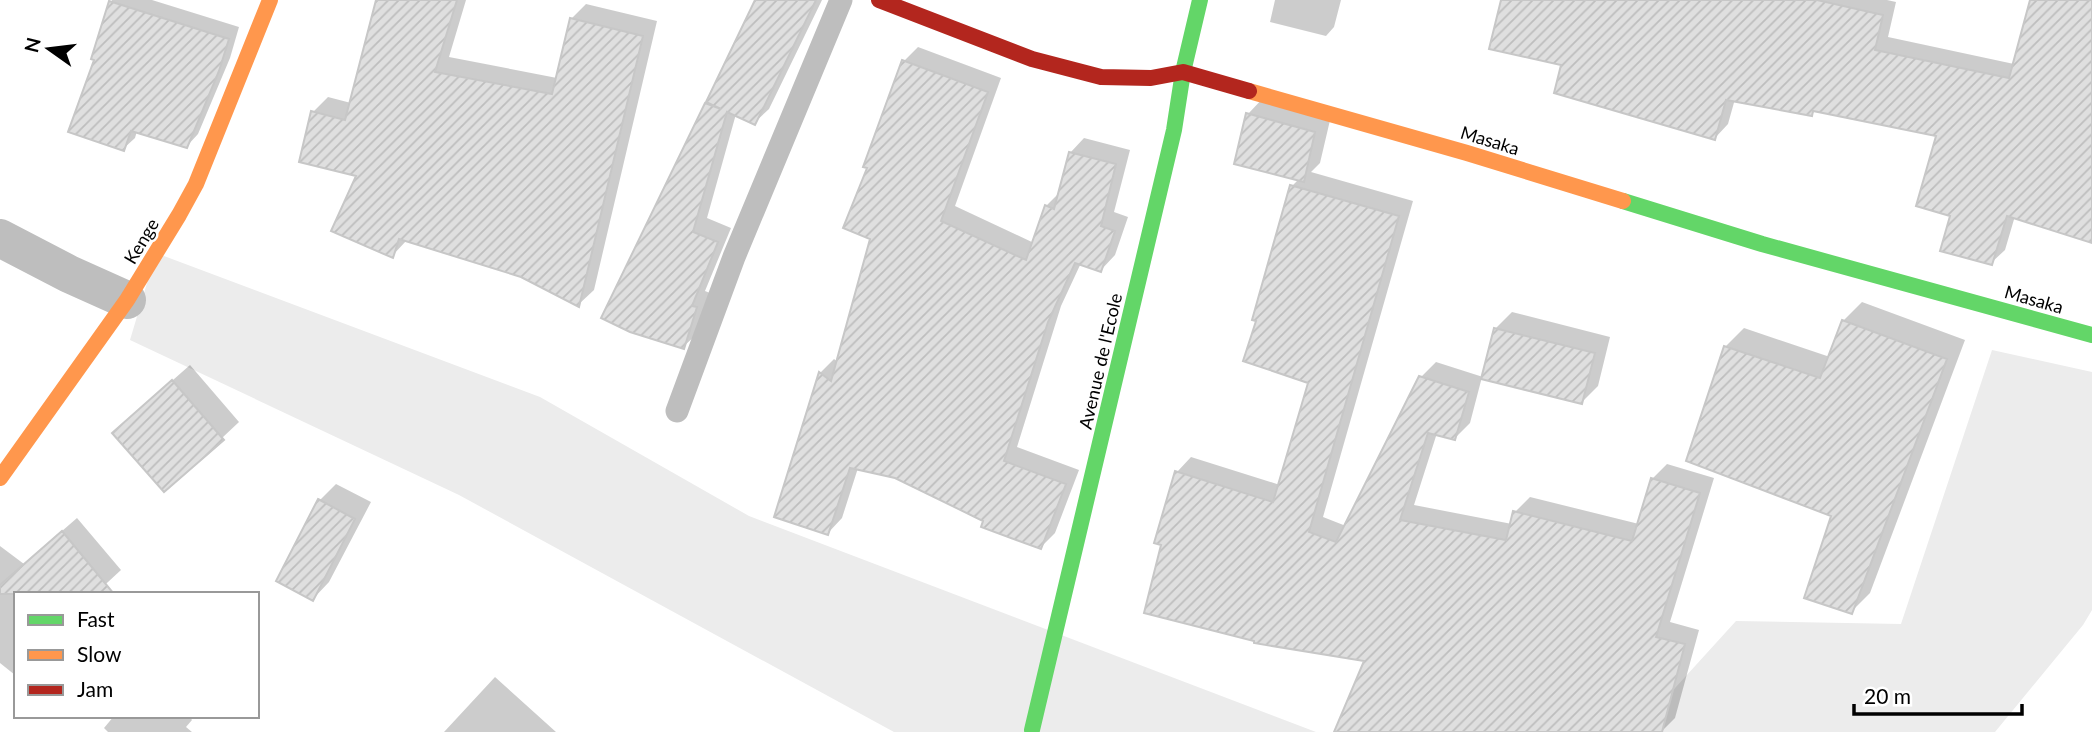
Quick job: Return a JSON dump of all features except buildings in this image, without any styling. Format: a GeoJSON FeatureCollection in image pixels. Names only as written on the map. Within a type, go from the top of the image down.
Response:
{"type":"FeatureCollection","features":[{"type":"Feature","properties":{"kind":"street","name":"Kenge"},"geometry":{"type":"LineString","coordinates":[[0,478],[127,300],[196,184],[270,0]]}},
{"type":"Feature","properties":{"kind":"street","name":"Masaka"},"geometry":{"type":"LineString","coordinates":[[878,0],[1032,59],[1101,77],[1151,78],[1184,72],[1467,153],[1762,244],[2092,335]]}},
{"type":"Feature","properties":{"kind":"street","name":"Avenue de l'Ecole"},"geometry":{"type":"LineString","coordinates":[[1032,731],[1164,170],[1200,0]]}},
{"type":"Feature","properties":{"kind":"street"},"geometry":{"type":"LineString","coordinates":[[0,238],[127,300]]}},
{"type":"Feature","properties":{"kind":"lane"},"geometry":{"type":"LineString","coordinates":[[677,411],[734,257],[841,0]]}},
{"type":"Feature","properties":{"kind":"shaded area"},"geometry":{"type":"Polygon","coordinates":[[[156,253],[540,397],[749,516],[1316,732],[894,732],[459,495],[130,340],[156,253]]]}},
{"type":"Feature","properties":{"kind":"shaded area"},"geometry":{"type":"Polygon","coordinates":[[[1992,350],[2092,372],[2092,610],[2083,625],[1995,732],[1635,732],[1736,621],[1901,624],[1992,350]]]}},
{"type":"Feature","properties":{"kind":"traffic: fast"},"geometry":{"type":"LineString","coordinates":[[1032,730],[1174,130],[1183,72],[1200,0]]}},
{"type":"Feature","properties":{"kind":"traffic: fast"},"geometry":{"type":"LineString","coordinates":[[1623,201],[1762,244],[2092,335]]}},
{"type":"Feature","properties":{"kind":"traffic: slow"},"geometry":{"type":"LineString","coordinates":[[0,478],[127,300],[179,215],[196,184],[270,0]]}},
{"type":"Feature","properties":{"kind":"traffic: slow"},"geometry":{"type":"LineString","coordinates":[[1249,91],[1623,201]]}},
{"type":"Feature","properties":{"kind":"traffic: jam"},"geometry":{"type":"LineString","coordinates":[[879,0],[1032,59],[1101,77],[1151,78],[1183,72],[1249,91]]}}]}
